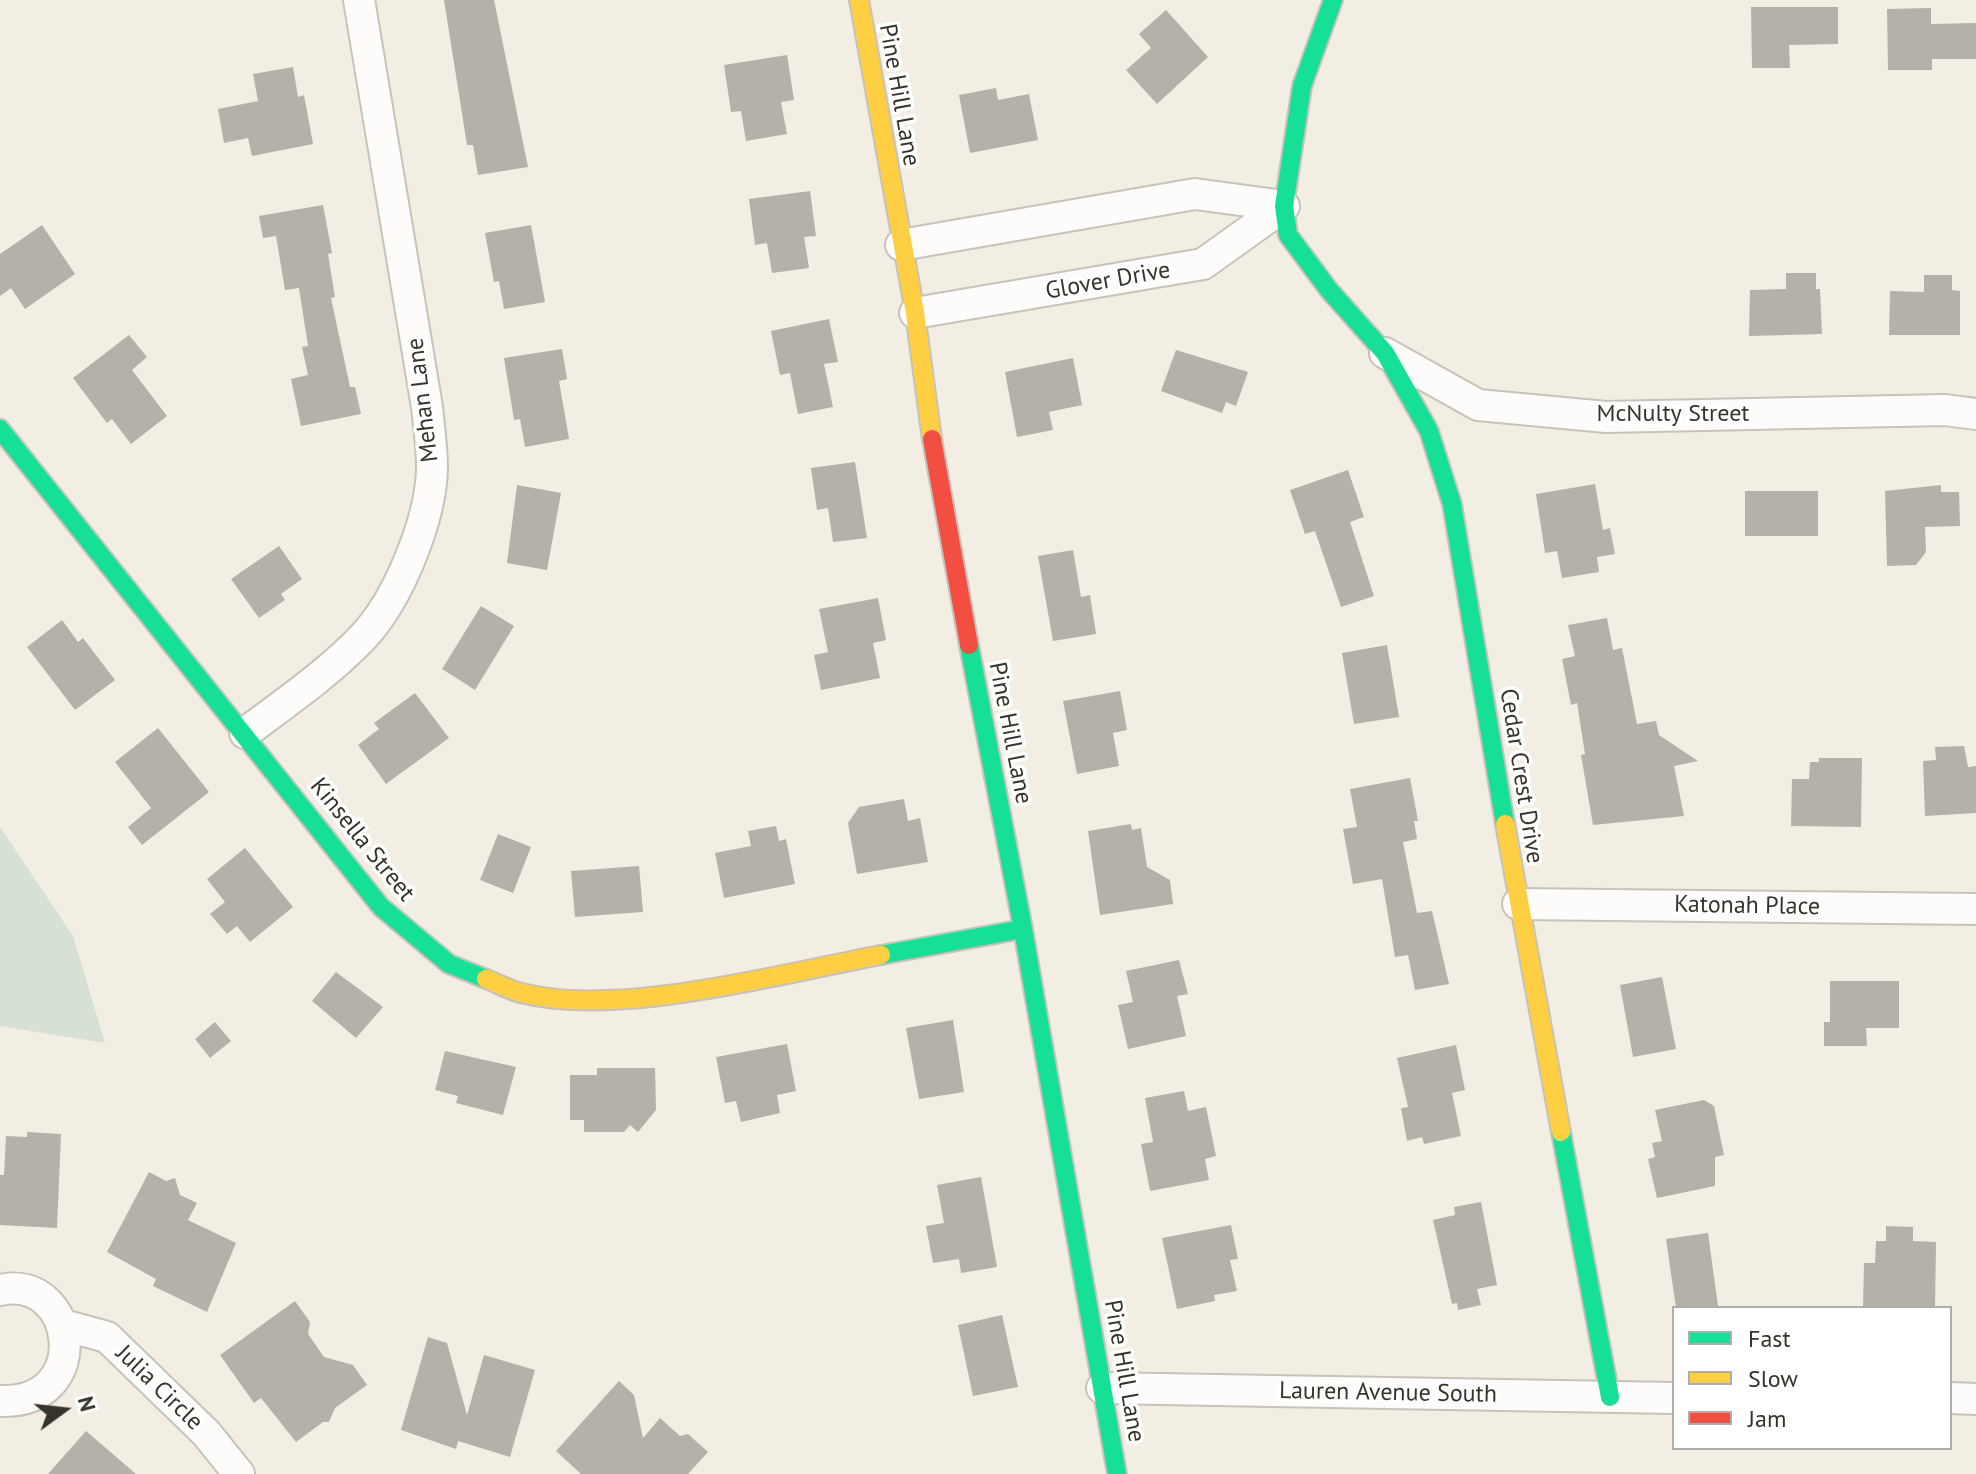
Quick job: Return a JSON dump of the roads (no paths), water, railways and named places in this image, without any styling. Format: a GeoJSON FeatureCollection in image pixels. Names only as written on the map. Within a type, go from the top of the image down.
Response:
{"type":"FeatureCollection","features":[{"type":"Feature","properties":{"kind":"street","name":"Mehan Lane"},"geometry":{"type":"LineString","coordinates":[[245,733],[308,686],[365,634],[401,577],[425,522],[432,469],[427,407],[359,0]]}},
{"type":"Feature","properties":{"kind":"street","name":"Pine Hill Lane"},"geometry":{"type":"LineString","coordinates":[[859,0],[915,313],[938,481],[1023,929],[1117,1474]]}},
{"type":"Feature","properties":{"kind":"street"},"geometry":{"type":"LineString","coordinates":[[901,245],[1195,194],[1284,206],[1302,86],[1333,0]]}},
{"type":"Feature","properties":{"kind":"street","name":"Glover Drive"},"geometry":{"type":"LineString","coordinates":[[915,313],[1203,264],[1284,206]]}},
{"type":"Feature","properties":{"kind":"street","name":"Cedar Crest Drive"},"geometry":{"type":"LineString","coordinates":[[1284,206],[1288,235],[1329,290],[1385,353],[1429,431],[1452,504],[1518,904],[1610,1397]]}},
{"type":"Feature","properties":{"kind":"street","name":"McNulty Street"},"geometry":{"type":"LineString","coordinates":[[1385,353],[1478,405],[1606,417],[1945,410],[1976,414]]}},
{"type":"Feature","properties":{"kind":"street","name":"Kinsella Street"},"geometry":{"type":"LineString","coordinates":[[0,429],[381,907],[449,964],[521,993],[588,999],[659,996],[1023,929]]}},
{"type":"Feature","properties":{"kind":"street","name":"Katonah Place"},"geometry":{"type":"LineString","coordinates":[[1518,904],[1976,909]]}},
{"type":"Feature","properties":{"kind":"street"},"geometry":{"type":"LineString","coordinates":[[0,1290],[23,1291],[40,1298],[54,1310],[63,1325],[67,1345],[63,1364],[54,1381],[39,1394],[21,1401],[0,1401]]}},
{"type":"Feature","properties":{"kind":"street","name":"Julia Circle"},"geometry":{"type":"LineString","coordinates":[[63,1325],[107,1337],[206,1433],[239,1474]]}},
{"type":"Feature","properties":{"kind":"street","name":"Lauren Avenue South"},"geometry":{"type":"LineString","coordinates":[[1102,1388],[1672,1398]]}},
{"type":"Feature","properties":{"kind":"street"},"geometry":{"type":"LineString","coordinates":[[1952,1398],[1976,1399]]}}]}
